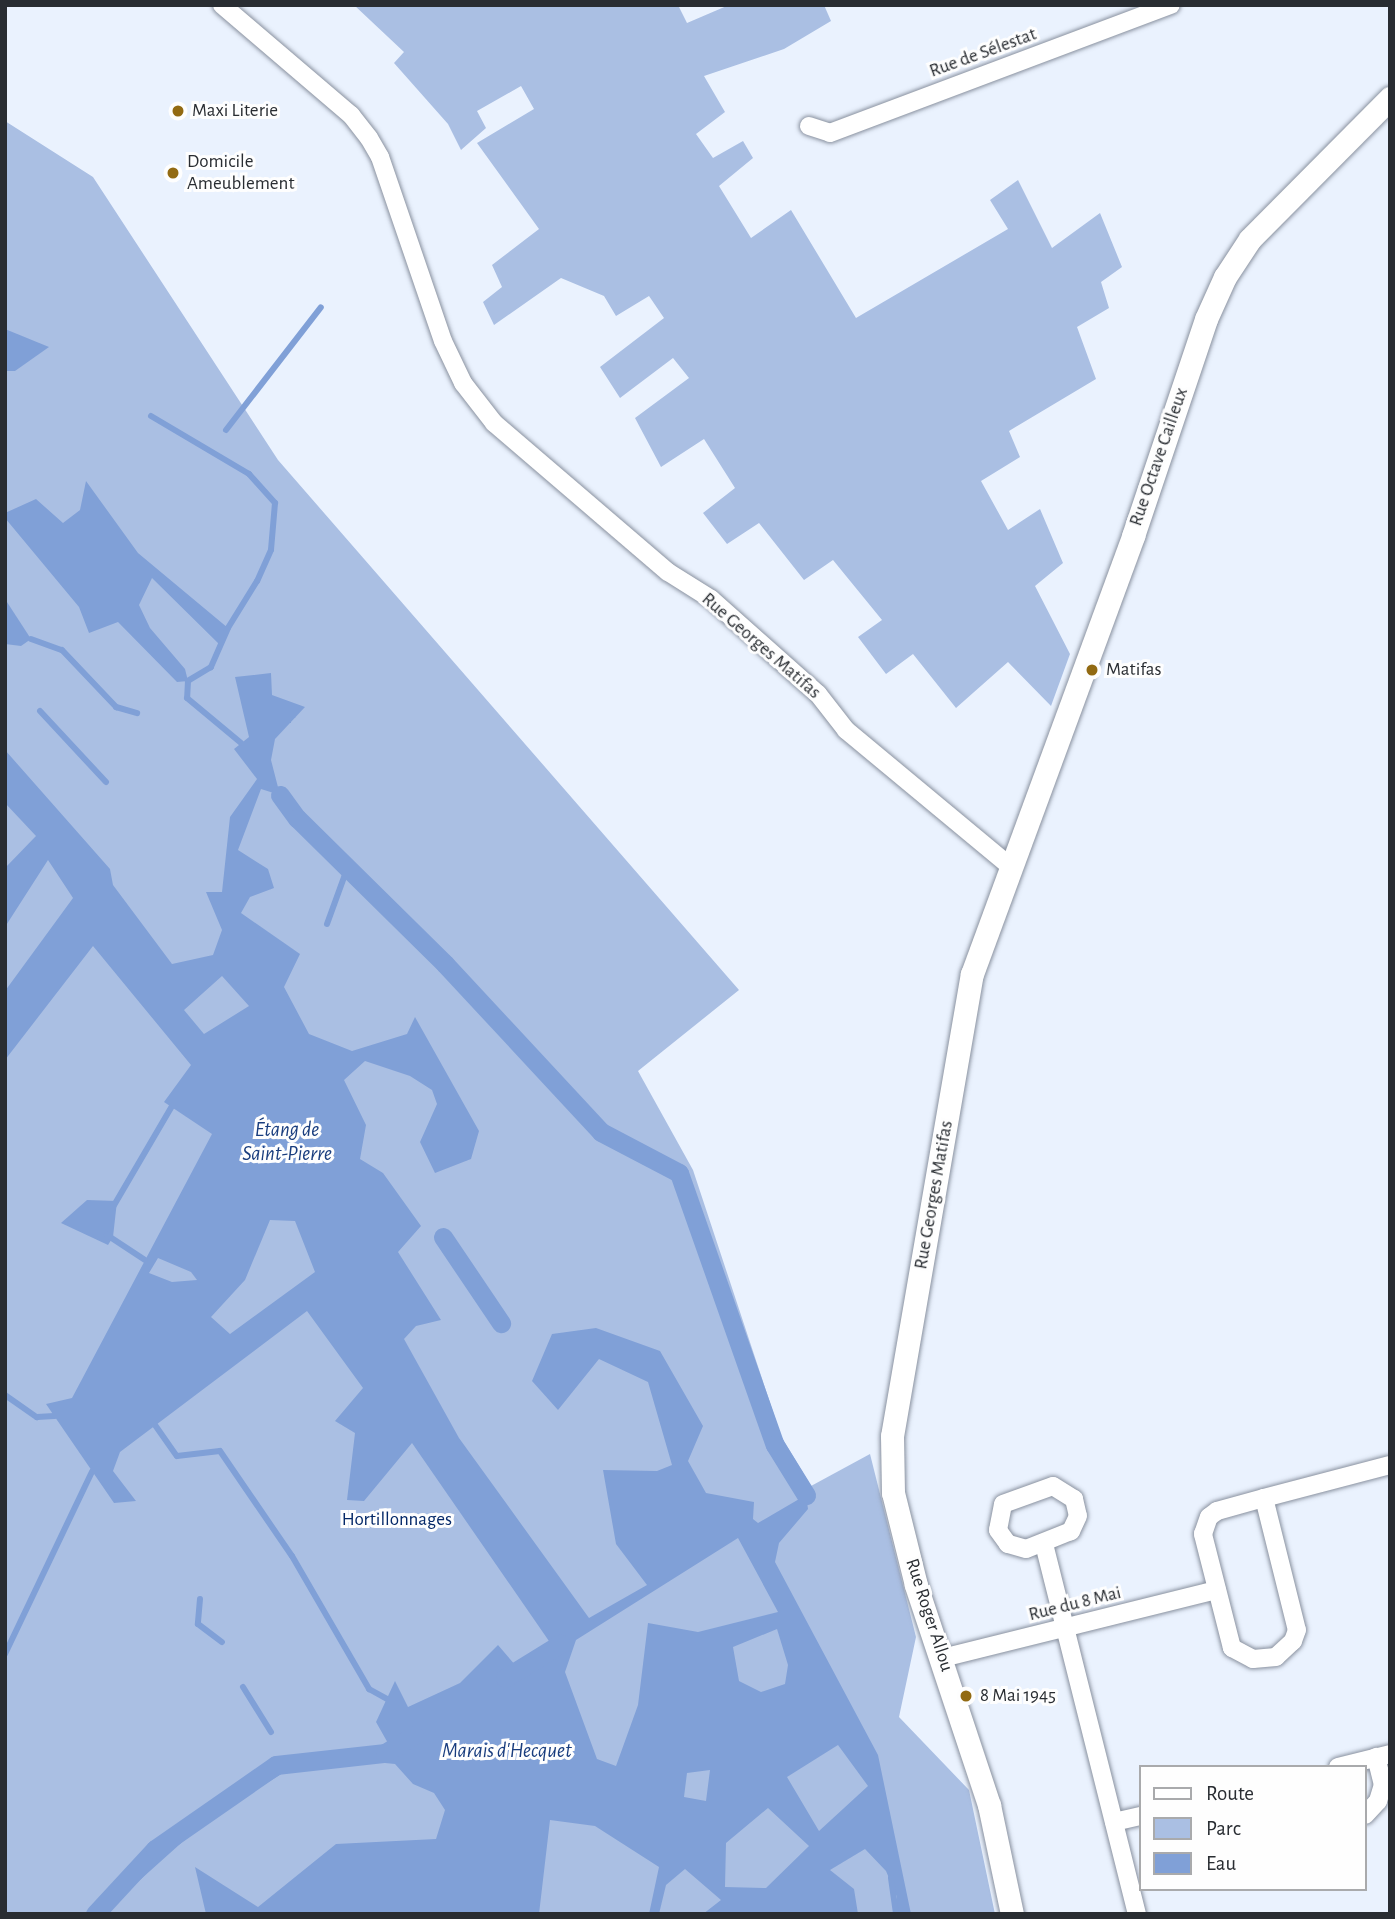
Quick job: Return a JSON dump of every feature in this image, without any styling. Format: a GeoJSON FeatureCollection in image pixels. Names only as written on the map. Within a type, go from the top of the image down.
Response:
{"type":"FeatureCollection","features":[{"type":"Feature","properties":{"kind":"street","name":"Rue Georges Matifas"},"geometry":{"type":"LineString","coordinates":[[222,5],[342,107],[369,138],[380,157],[443,341],[463,383],[494,423],[668,572],[711,599],[818,694],[846,730],[1010,866],[972,974],[892,1436]]}},
{"type":"Feature","properties":{"kind":"street","name":"Rue de Sélestat"},"geometry":{"type":"LineString","coordinates":[[809,125],[830,133],[1171,5]]}},
{"type":"Feature","properties":{"kind":"street","name":"Rue Octave Cailleux"},"geometry":{"type":"LineString","coordinates":[[1010,866],[1133,536],[1206,319],[1225,277],[1250,239],[1390,98]]}},
{"type":"Feature","properties":{"kind":"street","name":"Rue Roger Allou"},"geometry":{"type":"LineString","coordinates":[[892,1436],[893,1493],[916,1585],[989,1805],[1012,1914]]}},
{"type":"Feature","properties":{"kind":"street"},"geometry":{"type":"LineString","coordinates":[[1264,1498],[1297,1630],[1293,1641],[1276,1657],[1253,1660],[1232,1648],[1217,1590],[1205,1525],[1217,1511],[1264,1498],[1390,1465]]}},
{"type":"Feature","properties":{"kind":"street"},"geometry":{"type":"LineString","coordinates":[[1053,1486],[1074,1499],[1078,1516],[1064,1537],[1044,1544],[1026,1549],[1008,1544],[996,1521],[1009,1498],[1053,1486]]}},
{"type":"Feature","properties":{"kind":"street"},"geometry":{"type":"LineString","coordinates":[[1044,1544],[1137,1914]]}},
{"type":"Feature","properties":{"kind":"street","name":"Rue du 8 Mai"},"geometry":{"type":"LineString","coordinates":[[942,1658],[1217,1590]]}},
{"type":"Feature","properties":{"kind":"street"},"geometry":{"type":"LineString","coordinates":[[1346,1765],[1383,1756],[1383,1785],[1378,1801],[1367,1813]]}},
{"type":"Feature","properties":{"kind":"street"},"geometry":{"type":"LineString","coordinates":[[1114,1822],[1140,1815]]}},
{"type":"Feature","properties":{"kind":"green space"},"geometry":{"type":"Polygon","coordinates":[[[354,5],[678,5],[687,23],[729,5],[824,5],[831,21],[784,49],[704,76],[725,112],[696,134],[713,158],[743,141],[753,158],[719,186],[751,238],[791,210],[856,318],[1008,229],[990,200],[1018,180],[1052,248],[1100,213],[1122,267],[1101,282],[1109,308],[1077,327],[1096,379],[1009,431],[1020,457],[981,481],[1008,530],[1040,509],[1063,563],[1035,586],[1070,654],[1051,706],[1008,662],[956,708],[913,654],[886,674],[858,637],[882,620],[833,560],[804,580],[759,523],[727,544],[703,513],[735,488],[704,439],[661,467],[635,418],[689,378],[673,358],[620,398],[600,367],[664,318],[649,296],[616,316],[604,296],[561,278],[494,325],[483,302],[502,287],[492,265],[539,229],[477,143],[534,109],[521,86],[477,111],[486,128],[461,150],[448,124],[394,63],[404,52],[354,5]]]}},
{"type":"Feature","properties":{"kind":"green space","name":"Hortillonnages"},"geometry":{"type":"Polygon","coordinates":[[[5,121],[93,177],[278,460],[739,990],[638,1071],[693,1170],[781,1436],[811,1486],[870,1454],[916,1637],[899,1717],[969,1790],[995,1914],[5,1914],[5,121]]]}},
{"type":"Feature","properties":{"kind":"water"},"geometry":{"type":"Polygon","coordinates":[[[5,329],[49,347],[15,371],[5,371],[5,329]]]}},
{"type":"Feature","properties":{"kind":"water"},"geometry":{"type":"Polygon","coordinates":[[[86,481],[138,553],[228,628],[222,647],[152,578],[139,605],[150,628],[185,669],[188,681],[177,682],[118,622],[89,633],[79,607],[5,518],[5,513],[36,499],[63,523],[80,510],[86,481]]]}},
{"type":"Feature","properties":{"kind":"water"},"geometry":{"type":"Polygon","coordinates":[[[5,599],[31,639],[21,646],[5,644],[5,599]]]}},
{"type":"Feature","properties":{"kind":"water"},"geometry":{"type":"Polygon","coordinates":[[[271,673],[272,695],[305,707],[275,739],[271,760],[280,795],[261,789],[238,850],[268,869],[274,888],[250,897],[241,913],[300,954],[284,987],[309,1034],[352,1051],[407,1034],[415,1017],[479,1131],[471,1159],[435,1173],[420,1142],[437,1104],[432,1090],[410,1076],[365,1061],[344,1080],[366,1125],[360,1159],[383,1173],[421,1226],[398,1252],[441,1320],[416,1326],[404,1339],[459,1438],[589,1618],[647,1585],[616,1544],[603,1470],[657,1471],[672,1465],[648,1382],[599,1359],[558,1410],[532,1381],[552,1334],[596,1328],[660,1351],[703,1426],[688,1461],[706,1493],[754,1502],[753,1519],[758,1523],[806,1495],[808,1509],[779,1543],[775,1562],[878,1755],[911,1914],[897,1914],[897,1897],[886,1871],[865,1849],[830,1870],[854,1889],[858,1914],[703,1914],[721,1900],[685,1869],[666,1885],[659,1914],[649,1914],[659,1867],[595,1826],[550,1820],[539,1914],[206,1914],[195,1867],[258,1907],[336,1844],[436,1839],[445,1810],[434,1793],[413,1784],[395,1764],[375,1762],[288,1770],[208,1819],[102,1914],[93,1914],[193,1823],[289,1761],[393,1752],[376,1722],[395,1681],[408,1707],[460,1683],[498,1645],[516,1666],[529,1665],[551,1644],[412,1443],[364,1501],[347,1500],[355,1433],[335,1421],[363,1388],[307,1311],[120,1452],[113,1471],[136,1501],[114,1503],[46,1404],[72,1398],[212,1134],[164,1102],[191,1065],[93,946],[5,1060],[5,991],[73,898],[48,860],[5,927],[5,868],[36,836],[5,803],[5,750],[110,869],[113,885],[172,964],[213,955],[222,930],[206,892],[222,892],[230,817],[257,779],[234,749],[249,737],[235,677],[271,673]],[[222,976],[184,1010],[204,1034],[249,1006],[222,976]],[[270,1220],[245,1280],[211,1317],[230,1334],[315,1272],[295,1221],[270,1220]],[[158,1258],[149,1273],[172,1282],[197,1280],[191,1272],[158,1258]],[[738,1538],[576,1640],[565,1672],[597,1759],[616,1766],[638,1705],[648,1623],[698,1632],[778,1612],[738,1538]],[[777,1629],[733,1647],[739,1681],[761,1692],[785,1684],[788,1665],[777,1629]],[[838,1745],[787,1777],[819,1831],[868,1786],[838,1745]],[[710,1770],[687,1773],[684,1797],[706,1801],[710,1770]],[[768,1808],[726,1843],[725,1887],[766,1888],[809,1846],[768,1808]]]}},
{"type":"Feature","properties":{"kind":"water"},"geometry":{"type":"Polygon","coordinates":[[[87,1200],[117,1201],[113,1237],[108,1245],[61,1223],[87,1200]]]}},
{"type":"Feature","properties":{"kind":"waterway"},"geometry":{"type":"LineString","coordinates":[[226,430],[321,307]]}},
{"type":"Feature","properties":{"kind":"waterway"},"geometry":{"type":"LineString","coordinates":[[151,416],[249,474],[275,503],[271,550],[257,581],[228,628],[211,667],[188,681],[187,698],[241,743]]}},
{"type":"Feature","properties":{"kind":"waterway"},"geometry":{"type":"LineString","coordinates":[[31,639],[62,650],[116,707],[137,713]]}},
{"type":"Feature","properties":{"kind":"waterway"},"geometry":{"type":"LineString","coordinates":[[40,711],[106,782]]}},
{"type":"Feature","properties":{"kind":"waterway"},"geometry":{"type":"LineString","coordinates":[[280,795],[297,818],[445,964],[601,1132],[679,1173],[775,1445],[806,1495]]}},
{"type":"Feature","properties":{"kind":"waterway"},"geometry":{"type":"LineString","coordinates":[[327,924],[347,869]]}},
{"type":"Feature","properties":{"kind":"waterway"},"geometry":{"type":"LineString","coordinates":[[113,1207],[172,1106]]}},
{"type":"Feature","properties":{"kind":"waterway"},"geometry":{"type":"LineString","coordinates":[[107,1235],[145,1260]]}},
{"type":"Feature","properties":{"kind":"waterway"},"geometry":{"type":"LineString","coordinates":[[443,1237],[501,1323]]}},
{"type":"Feature","properties":{"kind":"waterway"},"geometry":{"type":"LineString","coordinates":[[5,1395],[37,1417],[54,1416]]}},
{"type":"Feature","properties":{"kind":"waterway"},"geometry":{"type":"LineString","coordinates":[[155,1425],[177,1456],[220,1451],[292,1556],[369,1689],[387,1699]]}},
{"type":"Feature","properties":{"kind":"waterway"},"geometry":{"type":"LineString","coordinates":[[5,1654],[92,1472]]}},
{"type":"Feature","properties":{"kind":"waterway"},"geometry":{"type":"LineString","coordinates":[[200,1599],[198,1624],[222,1642]]}},
{"type":"Feature","properties":{"kind":"waterway"},"geometry":{"type":"LineString","coordinates":[[505,1678],[560,1644]]}},
{"type":"Feature","properties":{"kind":"waterway"},"geometry":{"type":"LineString","coordinates":[[243,1687],[271,1732]]}},
{"type":"Feature","properties":{"kind":"waterway"},"geometry":{"type":"LineString","coordinates":[[95,1914],[155,1849],[276,1765],[385,1753],[414,1735]]}},
{"type":"Feature","properties":{"kind":"waterway"},"geometry":{"type":"LineString","coordinates":[[891,1878],[896,1914]]}},
{"type":"Feature","properties":{"kind":"place","name":"Maxi Literie"},"geometry":{"type":"Point","coordinates":[178,111]}},
{"type":"Feature","properties":{"kind":"place","name":"Domicile Ameublement"},"geometry":{"type":"Point","coordinates":[173,173]}},
{"type":"Feature","properties":{"kind":"place","name":"Matifas"},"geometry":{"type":"Point","coordinates":[1092,670]}},
{"type":"Feature","properties":{"kind":"place","name":"8 Mai 1945"},"geometry":{"type":"Point","coordinates":[966,1696]}},
{"type":"Feature","properties":{"kind":"water label","name":"Étang de Saint-Pierre"},"geometry":{"type":"Point","coordinates":[287,1142]}},
{"type":"Feature","properties":{"kind":"water label","name":"Marais d'Hecquet"},"geometry":{"type":"Point","coordinates":[507,1751]}}]}
